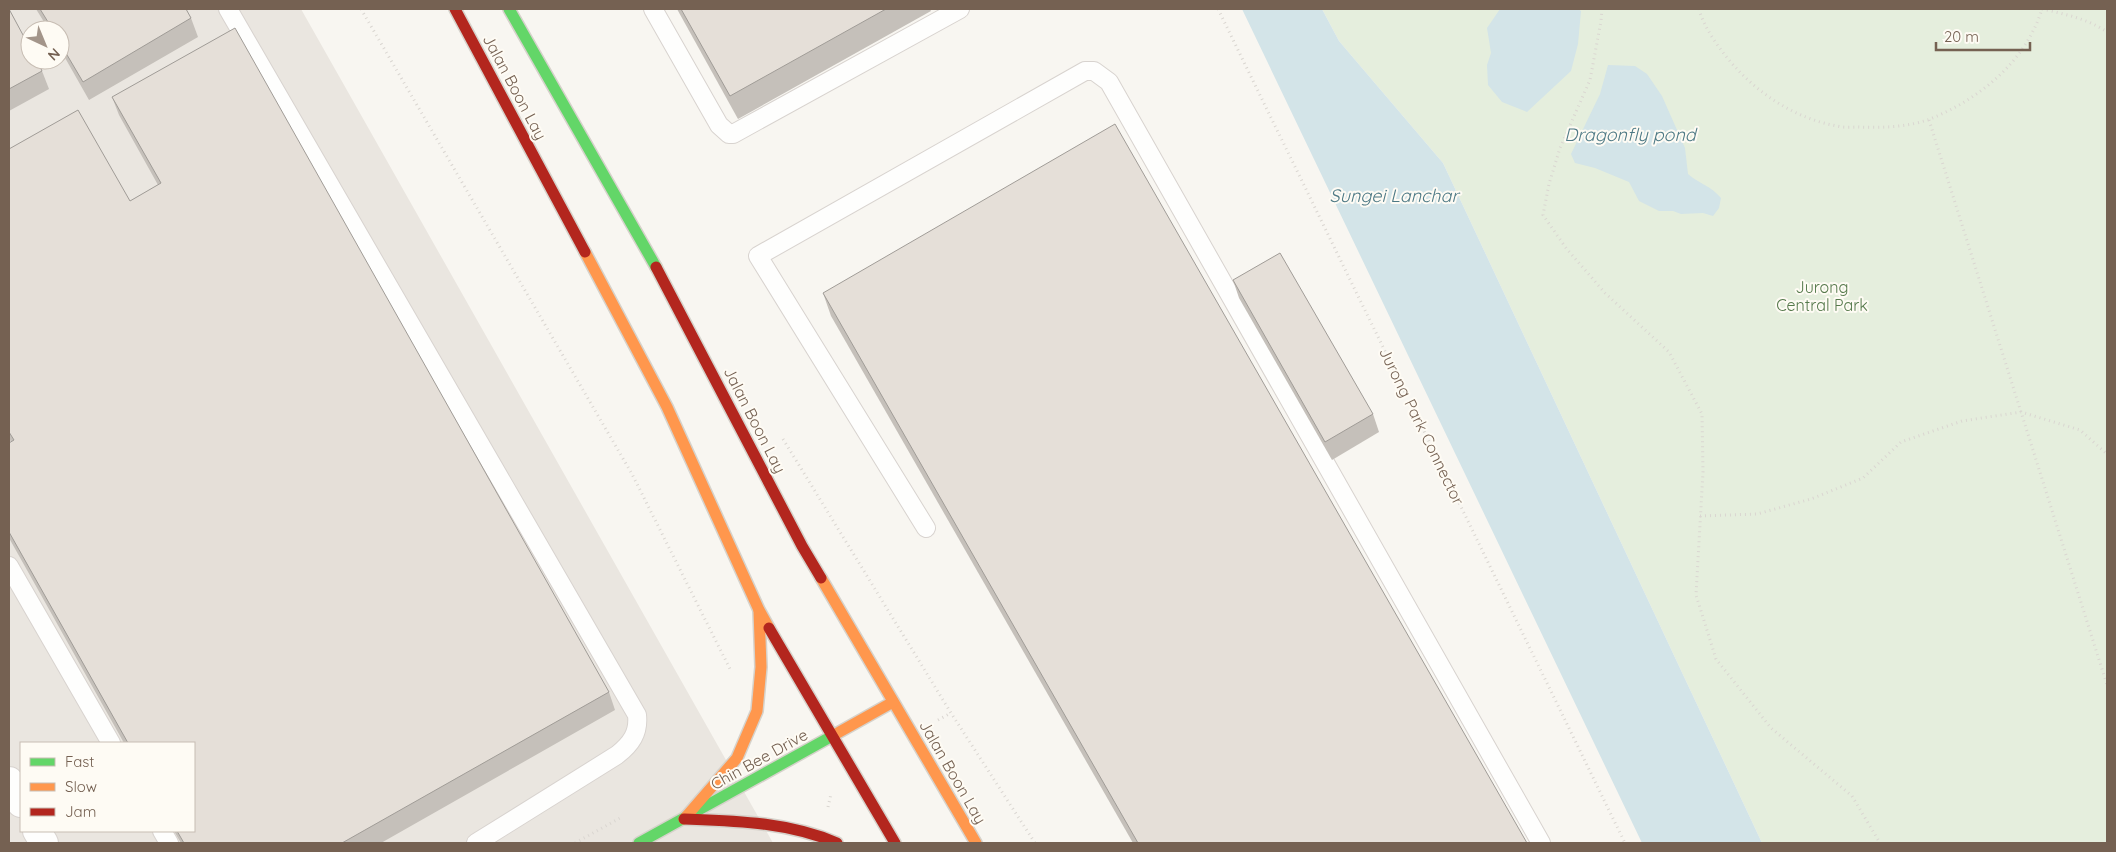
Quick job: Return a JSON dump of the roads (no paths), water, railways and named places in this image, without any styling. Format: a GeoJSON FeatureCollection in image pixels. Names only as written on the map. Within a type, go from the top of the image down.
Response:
{"type":"FeatureCollection","features":[{"type":"Feature","properties":{"kind":"main road","name":"Jalan Boon Lay"},"geometry":{"type":"LineString","coordinates":[[455,9],[667,407],[759,610],[896,843]]}},
{"type":"Feature","properties":{"kind":"main road","name":"Jalan Boon Lay"},"geometry":{"type":"LineString","coordinates":[[509,9],[676,300],[802,546],[976,843]]}},
{"type":"Feature","properties":{"kind":"main road"},"geometry":{"type":"LineString","coordinates":[[684,819],[737,758],[757,711],[761,667],[759,610]]}},
{"type":"Feature","properties":{"kind":"main road","name":"Chin Bee Drive"},"geometry":{"type":"LineString","coordinates":[[639,843],[893,702]]}},
{"type":"Feature","properties":{"kind":"main road"},"geometry":{"type":"LineString","coordinates":[[684,819],[769,822],[817,833],[837,843]]}},
{"type":"Feature","properties":{"kind":"street"},"geometry":{"type":"LineString","coordinates":[[38,832],[44,843]]}},
{"type":"Feature","properties":{"kind":"lane"},"geometry":{"type":"LineString","coordinates":[[228,9],[637,715],[638,725],[634,737],[627,748],[476,843]]}},
{"type":"Feature","properties":{"kind":"lane"},"geometry":{"type":"LineString","coordinates":[[654,9],[720,126],[729,134],[733,134],[960,9]]}},
{"type":"Feature","properties":{"kind":"lane"},"geometry":{"type":"LineString","coordinates":[[926,528],[758,256],[1085,71],[1094,71],[1109,82],[1541,843]]}},
{"type":"Feature","properties":{"kind":"lane"},"geometry":{"type":"LineString","coordinates":[[9,566],[107,742]]}},
{"type":"Feature","properties":{"kind":"lane"},"geometry":{"type":"LineString","coordinates":[[163,832],[169,843]]}},
{"type":"Feature","properties":{"kind":"water","name":"Sungei Lanchar"},"geometry":{"type":"Polygon","coordinates":[[[1242,9],[1322,9],[1339,41],[1443,163],[1762,843],[1642,843],[1242,9]]]}},
{"type":"Feature","properties":{"kind":"water","name":"Dragonfly pond"},"geometry":{"type":"Polygon","coordinates":[[[1500,9],[1578,9],[1581,11],[1578,44],[1571,71],[1527,112],[1502,102],[1488,85],[1487,65],[1491,53],[1487,28],[1500,9]]]}},
{"type":"Feature","properties":{"kind":"water","name":"Dragonfly pond"},"geometry":{"type":"Polygon","coordinates":[[[1608,65],[1635,66],[1647,74],[1662,96],[1685,148],[1688,174],[1713,190],[1721,198],[1719,208],[1713,216],[1703,213],[1681,214],[1673,211],[1659,211],[1639,201],[1629,182],[1595,168],[1575,163],[1571,154],[1600,94],[1608,65]]]}},
{"type":"Feature","properties":{"kind":"park label","name":"Jurong Central Park"},"geometry":{"type":"Point","coordinates":[1822,296]}}]}
